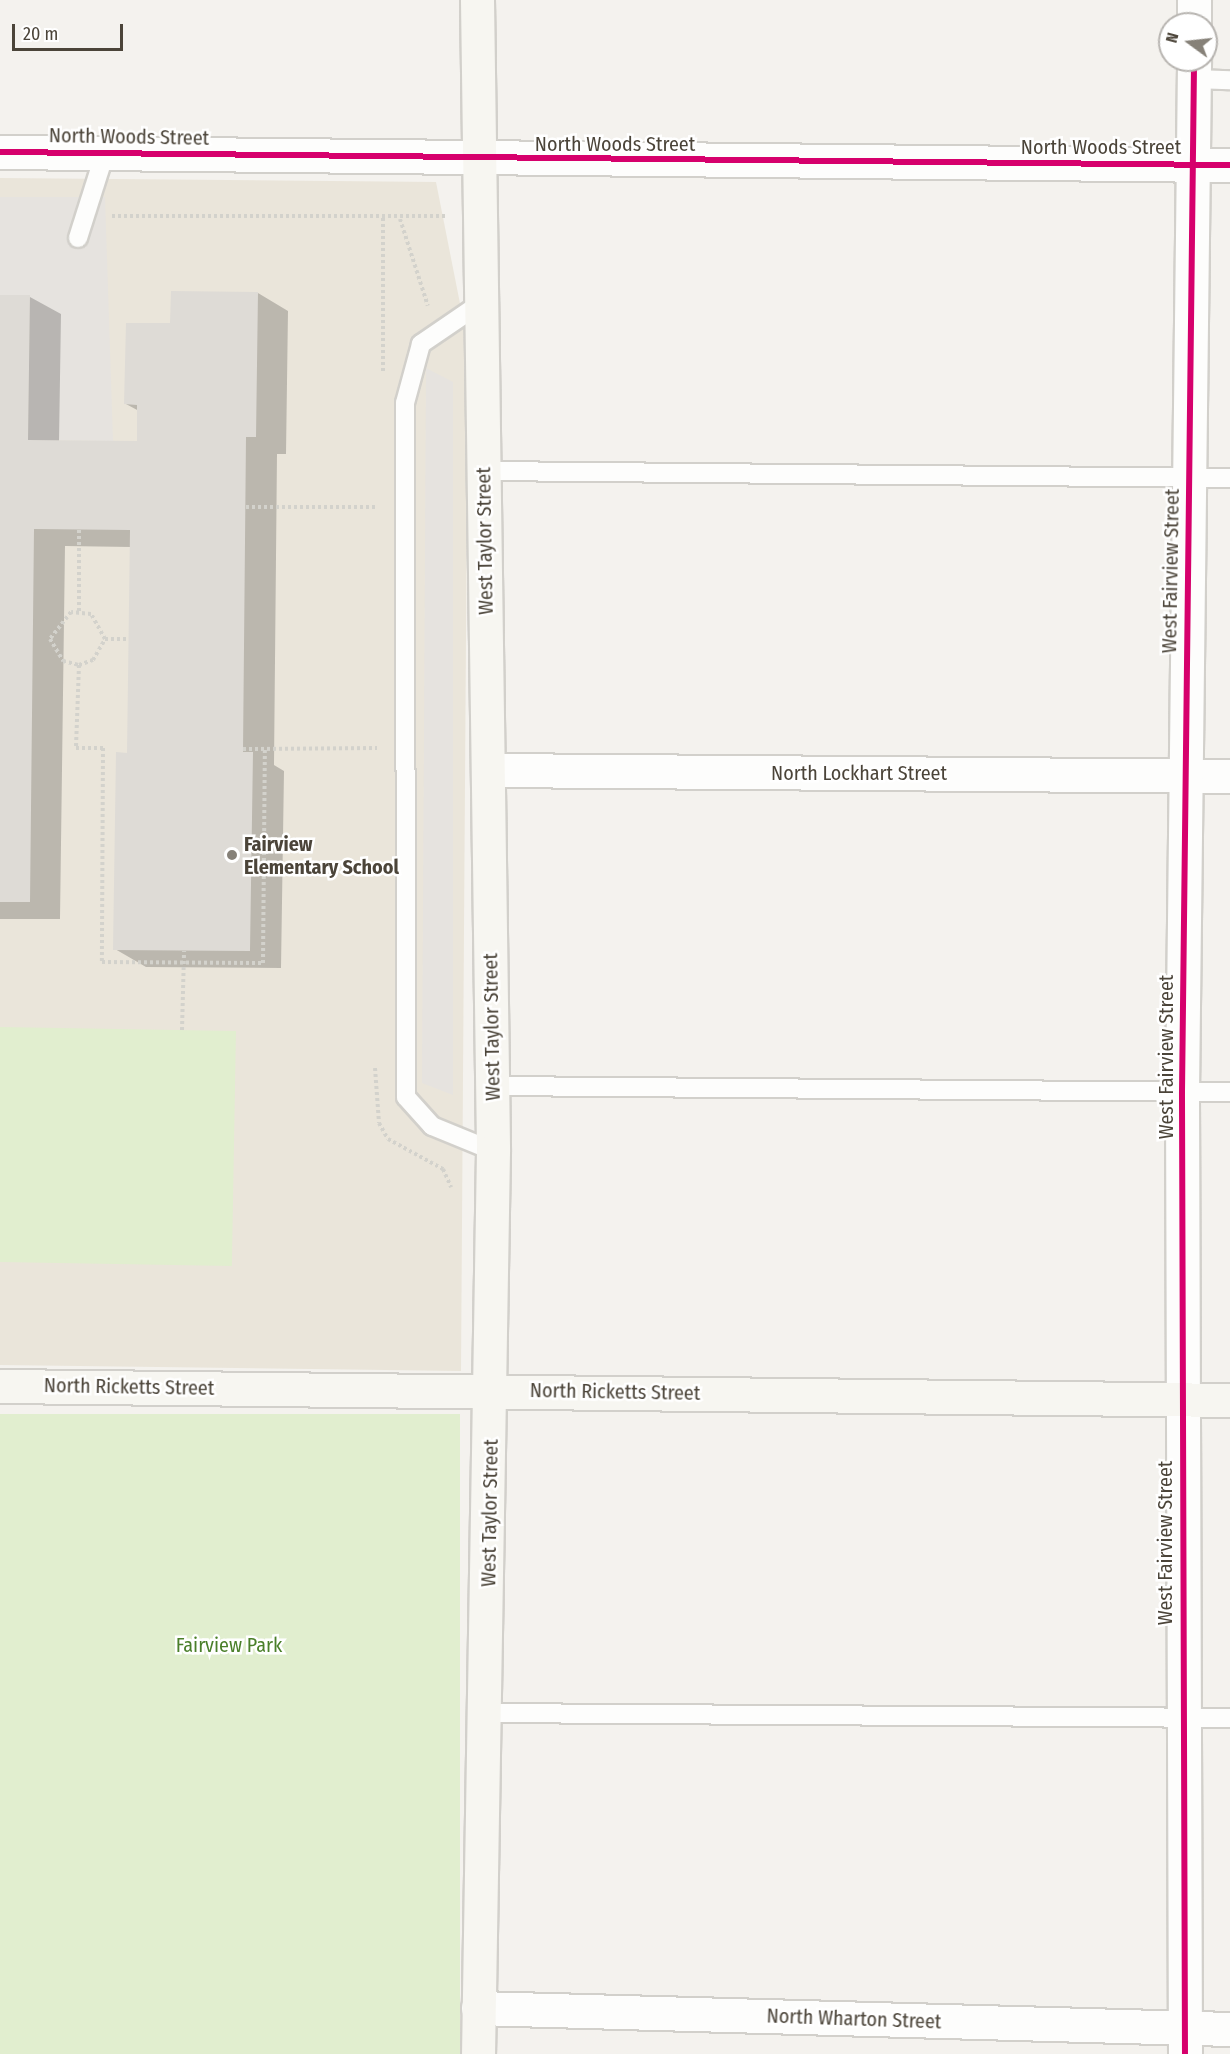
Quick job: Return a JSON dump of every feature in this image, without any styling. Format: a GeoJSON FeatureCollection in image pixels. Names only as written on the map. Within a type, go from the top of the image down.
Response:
{"type":"FeatureCollection","features":[{"type":"Feature","properties":{"kind":"main road","name":"West Taylor Street"},"geometry":{"type":"LineString","coordinates":[[477,0],[493,1151],[492,1391],[478,2054]]}},
{"type":"Feature","properties":{"kind":"main road","name":"North Ricketts Street"},"geometry":{"type":"LineString","coordinates":[[0,1386],[1230,1400]]}},
{"type":"Feature","properties":{"kind":"street","name":"West Fairview Street"},"geometry":{"type":"LineString","coordinates":[[1185,2042],[1181,1399],[1182,1092],[1184,775],[1195,164],[1194,72]]}},
{"type":"Feature","properties":{"kind":"street","name":"North Woods Street"},"geometry":{"type":"LineString","coordinates":[[0,152],[478,160],[1230,165]]}},
{"type":"Feature","properties":{"kind":"street","name":"North Lockhart Street"},"geometry":{"type":"LineString","coordinates":[[489,770],[1230,776]]}},
{"type":"Feature","properties":{"kind":"street","name":"North Wharton Street"},"geometry":{"type":"LineString","coordinates":[[478,2008],[1185,2042],[1230,2029]]}},
{"type":"Feature","properties":{"kind":"lane"},"geometry":{"type":"LineString","coordinates":[[1201,72],[1230,80]]}},
{"type":"Feature","properties":{"kind":"lane"},"geometry":{"type":"LineString","coordinates":[[78,238],[105,153]]}},
{"type":"Feature","properties":{"kind":"lane"},"geometry":{"type":"LineString","coordinates":[[481,303],[421,345],[405,403],[406,1097],[432,1126],[493,1151]]}},
{"type":"Feature","properties":{"kind":"lane"},"geometry":{"type":"LineString","coordinates":[[484,471],[1230,478]]}},
{"type":"Feature","properties":{"kind":"lane"},"geometry":{"type":"LineString","coordinates":[[492,1086],[1230,1092]]}},
{"type":"Feature","properties":{"kind":"lane"},"geometry":{"type":"LineString","coordinates":[[485,1713],[1230,1718]]}},
{"type":"Feature","properties":{"kind":"path"},"geometry":{"type":"LineString","coordinates":[[107,216],[436,219],[479,207]]}},
{"type":"Feature","properties":{"kind":"path"},"geometry":{"type":"LineString","coordinates":[[400,219],[437,333]]}},
{"type":"Feature","properties":{"kind":"path"},"geometry":{"type":"LineString","coordinates":[[246,507],[405,508]]}},
{"type":"Feature","properties":{"kind":"path"},"geometry":{"type":"LineString","coordinates":[[79,530],[79,613]]}},
{"type":"Feature","properties":{"kind":"path"},"geometry":{"type":"LineString","coordinates":[[71,612],[91,614],[105,639],[93,660],[79,665],[63,661],[50,639],[71,612]]}},
{"type":"Feature","properties":{"kind":"path"},"geometry":{"type":"LineString","coordinates":[[105,639],[129,639]]}},
{"type":"Feature","properties":{"kind":"path"},"geometry":{"type":"LineString","coordinates":[[79,665],[76,748],[103,748],[102,962],[263,963],[265,749]]}},
{"type":"Feature","properties":{"kind":"path"},"geometry":{"type":"LineString","coordinates":[[243,749],[405,748]]}},
{"type":"Feature","properties":{"kind":"path"},"geometry":{"type":"LineString","coordinates":[[182,1030],[184,951]]}},
{"type":"Feature","properties":{"kind":"shaded area","name":"Fairview Elementary School"},"geometry":{"type":"Polygon","coordinates":[[[0,178],[436,182],[468,344],[461,1371],[0,1365],[0,178]]]}},
{"type":"Feature","properties":{"kind":"shaded area"},"geometry":{"type":"Polygon","coordinates":[[[0,197],[105,197],[113,441],[28,440],[30,295],[0,295],[0,197]]]}},
{"type":"Feature","properties":{"kind":"shaded area"},"geometry":{"type":"Polygon","coordinates":[[[426,368],[453,382],[453,1095],[422,1083],[426,368]]]}},
{"type":"Feature","properties":{"kind":"green space"},"geometry":{"type":"Polygon","coordinates":[[[0,1027],[236,1031],[232,1266],[0,1262],[0,1027]]]}},
{"type":"Feature","properties":{"kind":"green space","name":"Fairview Park"},"geometry":{"type":"Polygon","coordinates":[[[0,1414],[460,1414],[460,2054],[0,2054],[0,1414]]]}},
{"type":"Feature","properties":{"kind":"building"},"geometry":{"type":"Polygon","coordinates":[[[171,291],[258,292],[256,437],[246,437],[243,752],[253,752],[250,951],[113,950],[116,752],[127,753],[130,530],[34,529],[30,902],[0,902],[0,295],[30,295],[28,440],[137,441],[137,405],[124,404],[126,323],[170,323],[171,291]]]}},
{"type":"Feature","properties":{"kind":"cycle path"},"geometry":{"type":"LineString","coordinates":[[1185,2054],[1182,1092],[1194,72]]}},
{"type":"Feature","properties":{"kind":"cycle path"},"geometry":{"type":"LineString","coordinates":[[0,152],[1230,165]]}},
{"type":"Feature","properties":{"kind":"place","name":"Fairview Elementary School"},"geometry":{"type":"Point","coordinates":[232,855]}}]}
